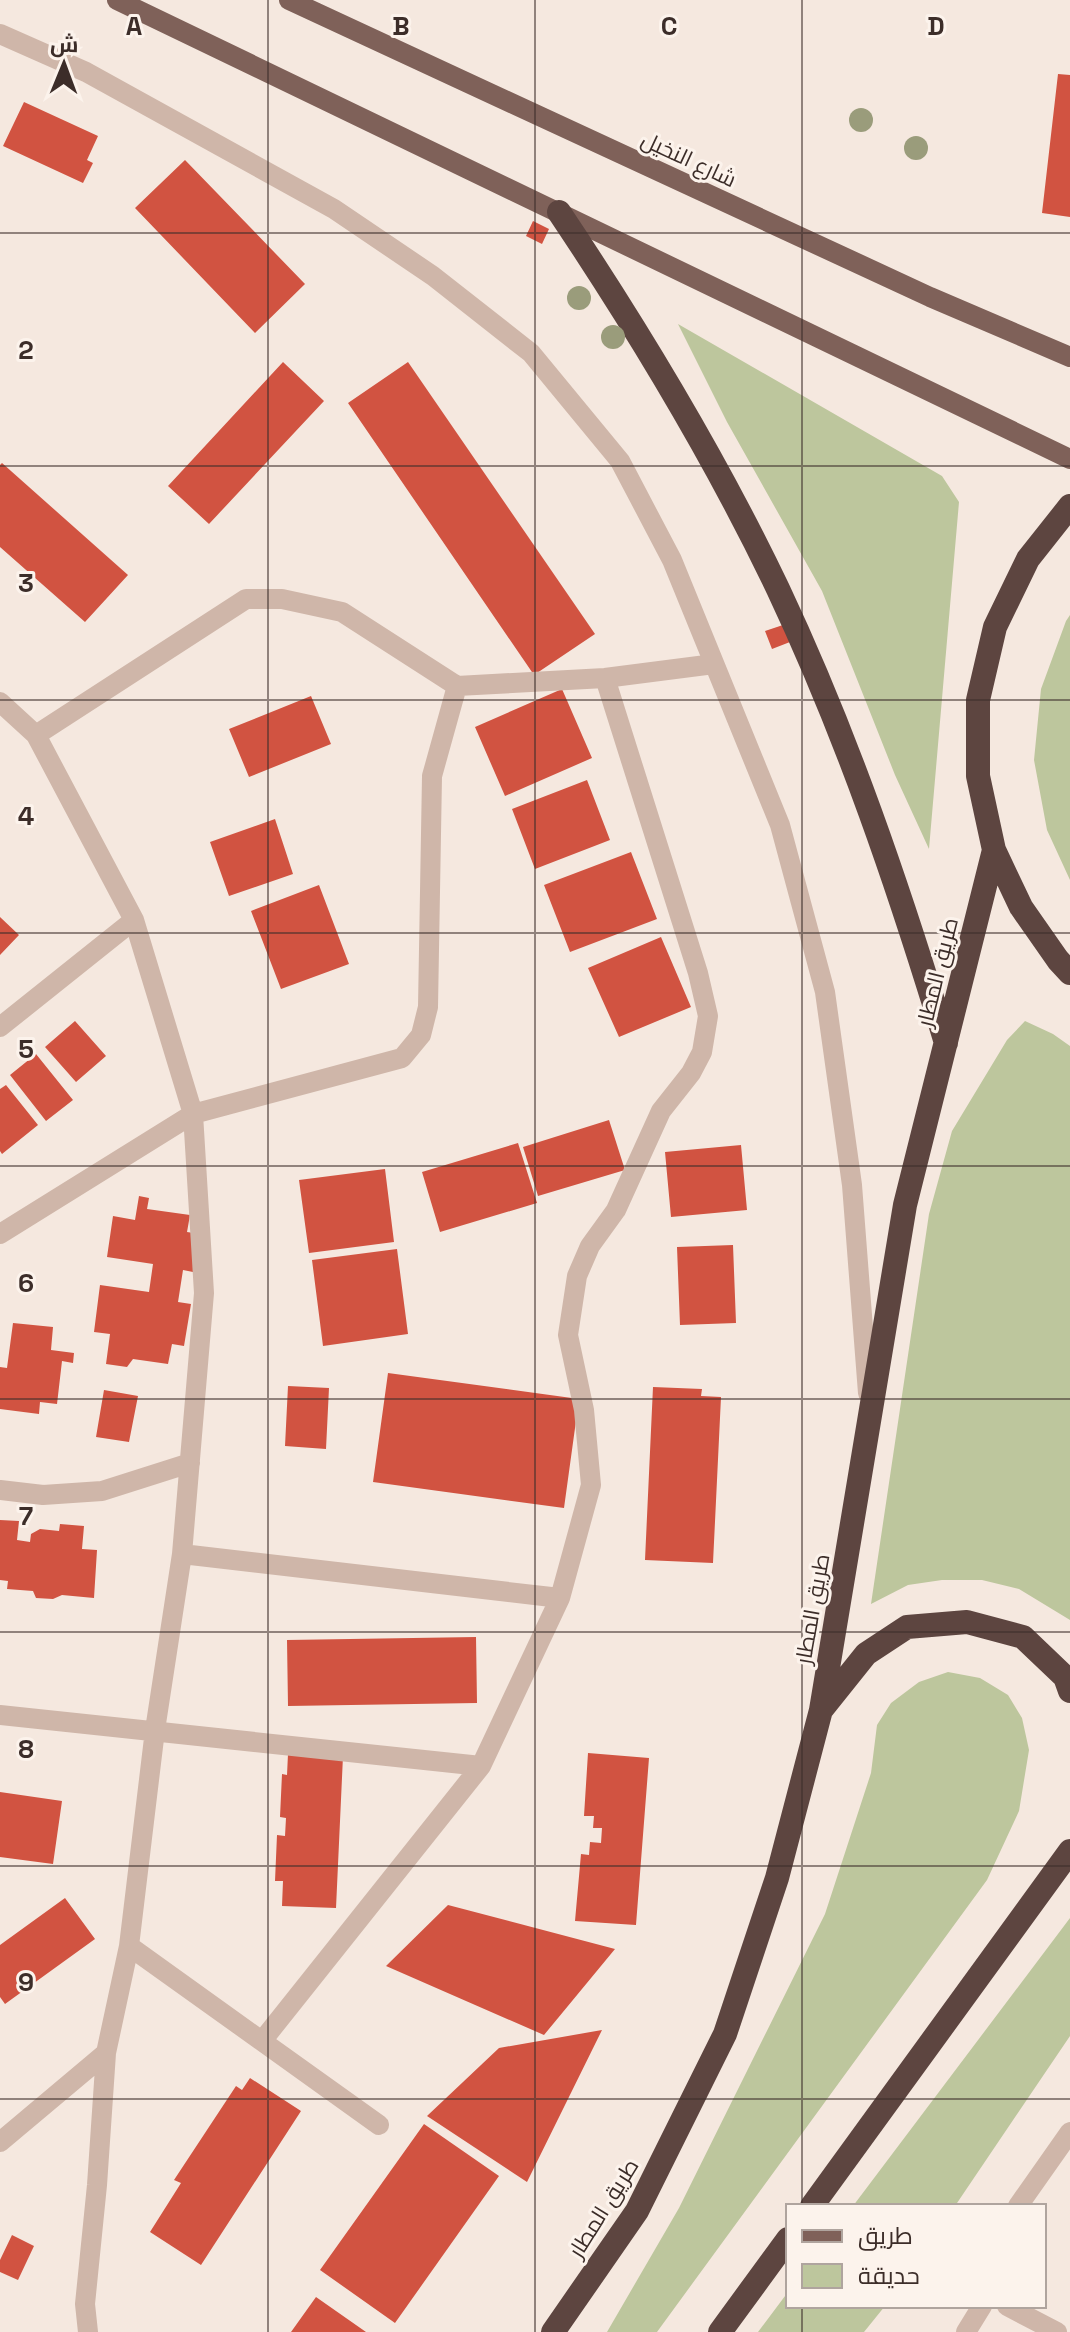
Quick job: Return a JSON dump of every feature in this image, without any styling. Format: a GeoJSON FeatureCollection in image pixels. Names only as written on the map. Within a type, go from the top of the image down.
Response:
{"type":"FeatureCollection","features":[{"type":"Feature","properties":{"kind":"highway"},"geometry":{"type":"LineString","coordinates":[[559,212],[682,405],[778,589],[834,717],[886,854],[946,1044]]}},
{"type":"Feature","properties":{"kind":"highway"},"geometry":{"type":"LineString","coordinates":[[1070,506],[1028,559],[995,627],[978,700],[978,776],[994,850],[1021,907],[1070,973]]}},
{"type":"Feature","properties":{"kind":"highway","name":"طريق المطار"},"geometry":{"type":"LineString","coordinates":[[553,2332],[637,2211],[725,2034],[777,1878],[821,1710],[905,1205],[994,850]]}},
{"type":"Feature","properties":{"kind":"highway"},"geometry":{"type":"LineString","coordinates":[[821,1710],[866,1654],[907,1627],[967,1622],[1023,1637],[1065,1677],[1070,1691]]}},
{"type":"Feature","properties":{"kind":"highway"},"geometry":{"type":"LineString","coordinates":[[813,2204],[1070,1851]]}},
{"type":"Feature","properties":{"kind":"highway"},"geometry":{"type":"LineString","coordinates":[[720,2332],[786,2242]]}},
{"type":"Feature","properties":{"kind":"main road"},"geometry":{"type":"LineString","coordinates":[[117,0],[1070,459]]}},
{"type":"Feature","properties":{"kind":"main road","name":"شارع النخيل"},"geometry":{"type":"LineString","coordinates":[[289,0],[916,290],[1070,357]]}},
{"type":"Feature","properties":{"kind":"street"},"geometry":{"type":"LineString","coordinates":[[0,34],[86,72],[334,209],[433,276],[531,353],[620,461],[672,560],[780,825],[825,992],[852,1185],[870,1421]]}},
{"type":"Feature","properties":{"kind":"street"},"geometry":{"type":"LineString","coordinates":[[36,735],[246,599],[282,599],[342,612],[457,686],[605,678],[714,664]]}},
{"type":"Feature","properties":{"kind":"street"},"geometry":{"type":"LineString","coordinates":[[262,2041],[481,1766],[560,1598],[591,1485],[584,1410],[568,1335],[577,1276],[590,1246],[616,1210],[661,1111],[691,1073],[702,1052],[708,1016],[698,973],[605,678]]}},
{"type":"Feature","properties":{"kind":"street"},"geometry":{"type":"LineString","coordinates":[[0,1234],[193,1114],[402,1058],[421,1035],[428,1007],[432,776],[457,686]]}},
{"type":"Feature","properties":{"kind":"street"},"geometry":{"type":"LineString","coordinates":[[0,702],[36,735],[134,920],[193,1114],[204,1293],[182,1554],[155,1730],[129,1946],[106,2053],[85,2304],[88,2332]]}},
{"type":"Feature","properties":{"kind":"street"},"geometry":{"type":"LineString","coordinates":[[0,1027],[134,920]]}},
{"type":"Feature","properties":{"kind":"street"},"geometry":{"type":"LineString","coordinates":[[0,1490],[43,1495],[102,1491],[190,1463]]}},
{"type":"Feature","properties":{"kind":"street"},"geometry":{"type":"LineString","coordinates":[[182,1554],[560,1598]]}},
{"type":"Feature","properties":{"kind":"street"},"geometry":{"type":"LineString","coordinates":[[0,1715],[481,1766]]}},
{"type":"Feature","properties":{"kind":"street"},"geometry":{"type":"LineString","coordinates":[[129,1946],[379,2125]]}},
{"type":"Feature","properties":{"kind":"street"},"geometry":{"type":"LineString","coordinates":[[0,2142],[106,2053]]}},
{"type":"Feature","properties":{"kind":"street"},"geometry":{"type":"LineString","coordinates":[[1019,2204],[1070,2132]]}},
{"type":"Feature","properties":{"kind":"street"},"geometry":{"type":"LineString","coordinates":[[966,2332],[981,2308]]}},
{"type":"Feature","properties":{"kind":"street"},"geometry":{"type":"LineString","coordinates":[[1011,2308],[1057,2332]]}},
{"type":"Feature","properties":{"kind":"green space"},"geometry":{"type":"Polygon","coordinates":[[[678,324],[942,476],[959,502],[929,849],[895,775],[822,591],[727,422],[678,324]]]}},
{"type":"Feature","properties":{"kind":"green space"},"geometry":{"type":"Polygon","coordinates":[[[1070,615],[1070,880],[1047,830],[1034,760],[1041,689],[1070,615]]]}},
{"type":"Feature","properties":{"kind":"green space"},"geometry":{"type":"Polygon","coordinates":[[[1025,1021],[1070,1046],[1070,1620],[1019,1589],[982,1580],[942,1580],[908,1585],[871,1604],[929,1214],[952,1131],[1007,1040],[1025,1021]]]}},
{"type":"Feature","properties":{"kind":"green space"},"geometry":{"type":"Polygon","coordinates":[[[948,1672],[980,1678],[1008,1695],[1022,1718],[1029,1750],[1019,1811],[987,1880],[657,2332],[607,2332],[679,2208],[825,1914],[871,1773],[877,1725],[891,1703],[919,1682],[948,1672]]]}},
{"type":"Feature","properties":{"kind":"green space"},"geometry":{"type":"Polygon","coordinates":[[[1070,1918],[1070,2036],[956,2204],[855,2204],[1070,1918]]]}},
{"type":"Feature","properties":{"kind":"green space"},"geometry":{"type":"Polygon","coordinates":[[[786,2295],[786,2308],[883,2308],[864,2332],[758,2332],[786,2295]]]}},
{"type":"Feature","properties":{"kind":"building"},"geometry":{"type":"Polygon","coordinates":[[[1058,74],[1070,75],[1070,217],[1042,213],[1058,74]]]}},
{"type":"Feature","properties":{"kind":"building"},"geometry":{"type":"Polygon","coordinates":[[[24,102],[98,136],[87,160],[93,163],[83,183],[3,146],[24,102]]]}},
{"type":"Feature","properties":{"kind":"building"},"geometry":{"type":"Polygon","coordinates":[[[185,160],[305,284],[255,333],[135,208],[185,160]]]}},
{"type":"Feature","properties":{"kind":"building"},"geometry":{"type":"Polygon","coordinates":[[[533,221],[549,229],[542,244],[526,236],[533,221]]]}},
{"type":"Feature","properties":{"kind":"building"},"geometry":{"type":"Polygon","coordinates":[[[283,362],[324,401],[209,524],[168,486],[283,362]]]}},
{"type":"Feature","properties":{"kind":"building"},"geometry":{"type":"Polygon","coordinates":[[[408,362],[595,634],[534,675],[348,403],[408,362]]]}},
{"type":"Feature","properties":{"kind":"building"},"geometry":{"type":"Polygon","coordinates":[[[2,463],[128,575],[85,622],[0,547],[2,463]]]}},
{"type":"Feature","properties":{"kind":"building"},"geometry":{"type":"Polygon","coordinates":[[[783,625],[790,642],[772,649],[765,631],[783,625]]]}},
{"type":"Feature","properties":{"kind":"building"},"geometry":{"type":"Polygon","coordinates":[[[562,689],[592,758],[505,796],[475,727],[562,689]]]}},
{"type":"Feature","properties":{"kind":"building"},"geometry":{"type":"Polygon","coordinates":[[[311,696],[331,744],[249,777],[229,729],[311,696]]]}},
{"type":"Feature","properties":{"kind":"building"},"geometry":{"type":"Polygon","coordinates":[[[587,780],[610,840],[535,869],[512,809],[587,780]]]}},
{"type":"Feature","properties":{"kind":"building"},"geometry":{"type":"Polygon","coordinates":[[[275,819],[293,874],[229,896],[210,842],[275,819]]]}},
{"type":"Feature","properties":{"kind":"building"},"geometry":{"type":"Polygon","coordinates":[[[631,852],[657,919],[570,952],[544,885],[631,852]]]}},
{"type":"Feature","properties":{"kind":"building"},"geometry":{"type":"Polygon","coordinates":[[[319,885],[349,964],[281,989],[251,911],[319,885]]]}},
{"type":"Feature","properties":{"kind":"building"},"geometry":{"type":"Polygon","coordinates":[[[0,917],[19,935],[0,955],[0,917]]]}},
{"type":"Feature","properties":{"kind":"building"},"geometry":{"type":"Polygon","coordinates":[[[661,937],[691,1007],[619,1037],[588,968],[661,937]]]}},
{"type":"Feature","properties":{"kind":"building"},"geometry":{"type":"Polygon","coordinates":[[[75,1021],[106,1056],[76,1082],[45,1047],[75,1021]]]}},
{"type":"Feature","properties":{"kind":"building"},"geometry":{"type":"Polygon","coordinates":[[[36,1054],[73,1100],[46,1121],[10,1075],[36,1054]]]}},
{"type":"Feature","properties":{"kind":"building"},"geometry":{"type":"Polygon","coordinates":[[[6,1085],[38,1125],[2,1154],[0,1089],[6,1085]]]}},
{"type":"Feature","properties":{"kind":"building"},"geometry":{"type":"Polygon","coordinates":[[[609,1120],[625,1170],[538,1196],[523,1147],[609,1120]]]}},
{"type":"Feature","properties":{"kind":"building"},"geometry":{"type":"Polygon","coordinates":[[[518,1143],[537,1203],[440,1232],[422,1172],[518,1143]]]}},
{"type":"Feature","properties":{"kind":"building"},"geometry":{"type":"Polygon","coordinates":[[[741,1145],[747,1210],[671,1217],[665,1152],[741,1145]]]}},
{"type":"Feature","properties":{"kind":"building"},"geometry":{"type":"Polygon","coordinates":[[[385,1169],[394,1242],[309,1253],[299,1180],[385,1169]]]}},
{"type":"Feature","properties":{"kind":"building"},"geometry":{"type":"Polygon","coordinates":[[[139,1196],[149,1198],[147,1209],[190,1215],[187,1232],[200,1234],[193,1272],[183,1270],[178,1302],[191,1304],[184,1346],[172,1344],[168,1364],[133,1359],[127,1367],[106,1364],[110,1334],[94,1332],[100,1285],[149,1292],[153,1264],[107,1257],[113,1216],[135,1220],[139,1196]]]}},
{"type":"Feature","properties":{"kind":"building"},"geometry":{"type":"Polygon","coordinates":[[[733,1245],[736,1323],[680,1325],[677,1247],[733,1245]]]}},
{"type":"Feature","properties":{"kind":"building"},"geometry":{"type":"Polygon","coordinates":[[[397,1249],[408,1334],[323,1346],[312,1260],[397,1249]]]}},
{"type":"Feature","properties":{"kind":"building"},"geometry":{"type":"Polygon","coordinates":[[[13,1323],[53,1327],[51,1350],[74,1353],[73,1363],[62,1361],[57,1404],[40,1402],[39,1414],[0,1409],[0,1367],[7,1368],[13,1323]]]}},
{"type":"Feature","properties":{"kind":"building"},"geometry":{"type":"Polygon","coordinates":[[[388,1373],[579,1399],[564,1508],[373,1482],[388,1373]]]}},
{"type":"Feature","properties":{"kind":"building"},"geometry":{"type":"Polygon","coordinates":[[[288,1386],[329,1388],[326,1449],[285,1446],[288,1386]]]}},
{"type":"Feature","properties":{"kind":"building"},"geometry":{"type":"Polygon","coordinates":[[[653,1387],[702,1389],[701,1396],[721,1397],[713,1563],[645,1560],[653,1387]]]}},
{"type":"Feature","properties":{"kind":"building"},"geometry":{"type":"Polygon","coordinates":[[[104,1390],[138,1396],[129,1442],[96,1437],[104,1390]]]}},
{"type":"Feature","properties":{"kind":"building"},"geometry":{"type":"Polygon","coordinates":[[[0,1520],[19,1521],[17,1540],[30,1542],[31,1534],[40,1529],[59,1531],[60,1524],[84,1526],[82,1549],[97,1550],[94,1598],[62,1595],[53,1599],[36,1598],[33,1591],[7,1589],[8,1581],[0,1580],[0,1520]]]}},
{"type":"Feature","properties":{"kind":"building"},"geometry":{"type":"Polygon","coordinates":[[[476,1637],[477,1703],[288,1706],[287,1640],[476,1637]]]}},
{"type":"Feature","properties":{"kind":"building"},"geometry":{"type":"Polygon","coordinates":[[[588,1753],[649,1758],[636,1925],[575,1921],[581,1854],[589,1855],[590,1842],[601,1843],[602,1828],[593,1828],[594,1816],[584,1816],[588,1753]]]}},
{"type":"Feature","properties":{"kind":"building"},"geometry":{"type":"Polygon","coordinates":[[[288,1754],[343,1756],[336,1908],[282,1906],[283,1881],[275,1881],[277,1835],[285,1836],[286,1818],[280,1817],[282,1774],[287,1775],[288,1754]]]}},
{"type":"Feature","properties":{"kind":"building"},"geometry":{"type":"Polygon","coordinates":[[[0,1792],[62,1801],[53,1864],[0,1857],[0,1792]]]}},
{"type":"Feature","properties":{"kind":"building"},"geometry":{"type":"Polygon","coordinates":[[[65,1898],[95,1939],[5,2004],[0,1997],[0,1945],[65,1898]]]}},
{"type":"Feature","properties":{"kind":"building"},"geometry":{"type":"Polygon","coordinates":[[[448,1905],[615,1949],[544,2035],[386,1966],[448,1905]]]}},
{"type":"Feature","properties":{"kind":"building"},"geometry":{"type":"Polygon","coordinates":[[[602,2030],[527,2182],[427,2116],[499,2048],[602,2030]]]}},
{"type":"Feature","properties":{"kind":"building"},"geometry":{"type":"Polygon","coordinates":[[[250,2078],[301,2111],[201,2265],[150,2232],[181,2183],[174,2180],[236,2086],[242,2090],[250,2078]]]}},
{"type":"Feature","properties":{"kind":"building"},"geometry":{"type":"Polygon","coordinates":[[[424,2124],[499,2176],[395,2323],[320,2270],[424,2124]]]}},
{"type":"Feature","properties":{"kind":"building"},"geometry":{"type":"Polygon","coordinates":[[[12,2235],[34,2246],[18,2280],[0,2272],[0,2260],[12,2235]]]}},
{"type":"Feature","properties":{"kind":"building"},"geometry":{"type":"Polygon","coordinates":[[[316,2297],[366,2332],[291,2332],[316,2297]]]}}]}
